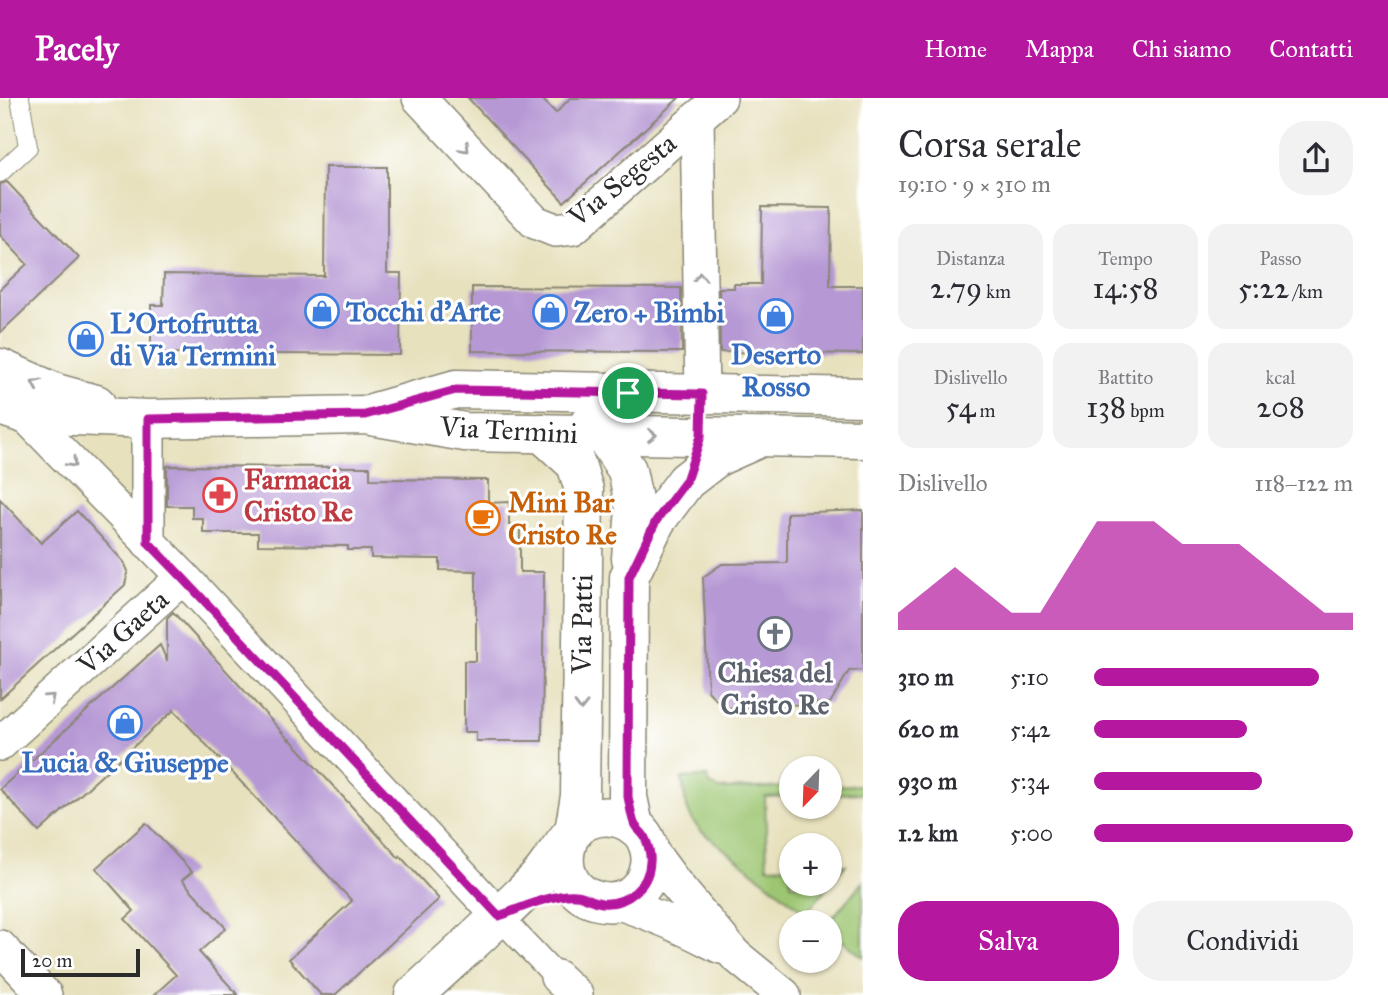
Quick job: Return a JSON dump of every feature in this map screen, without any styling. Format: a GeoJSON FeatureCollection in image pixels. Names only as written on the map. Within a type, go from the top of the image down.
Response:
{"type":"FeatureCollection","features":[{"type":"Feature","properties":{"kind":"street","name":"Via Segesta"},"geometry":{"type":"LineString","coordinates":[[419,98],[535,222],[555,230],[573,228],[708,108]]}},
{"type":"Feature","properties":{"kind":"street"},"geometry":{"type":"LineString","coordinates":[[686,481],[701,436],[708,108]]}},
{"type":"Feature","properties":{"kind":"street","name":"Via Termini"},"geometry":{"type":"LineString","coordinates":[[0,368],[55,393],[148,419]]}},
{"type":"Feature","properties":{"kind":"street","name":"Via Termini"},"geometry":{"type":"LineString","coordinates":[[365,415],[456,390],[863,397]]}},
{"type":"Feature","properties":{"kind":"street"},"geometry":{"type":"LineString","coordinates":[[560,391],[603,434],[627,470],[635,509],[629,577]]}},
{"type":"Feature","properties":{"kind":"street"},"geometry":{"type":"LineString","coordinates":[[584,490],[603,434],[628,393]]}},
{"type":"Feature","properties":{"kind":"street"},"geometry":{"type":"LineString","coordinates":[[12,410],[183,578]]}},
{"type":"Feature","properties":{"kind":"street","name":"Via Termini"},"geometry":{"type":"LineString","coordinates":[[12,410],[148,419],[365,415],[465,432],[863,439]]}},
{"type":"Feature","properties":{"kind":"street"},"geometry":{"type":"LineString","coordinates":[[148,419],[148,542]]}},
{"type":"Feature","properties":{"kind":"street","name":"Via Patti"},"geometry":{"type":"LineString","coordinates":[[542,433],[576,464],[584,490],[580,796],[571,836]]}},
{"type":"Feature","properties":{"kind":"street","name":"Via Patti"},"geometry":{"type":"LineString","coordinates":[[642,837],[628,797],[629,577],[656,521],[686,481],[716,457],[760,437]]}},
{"type":"Feature","properties":{"kind":"street","name":"Via Gaeta"},"geometry":{"type":"LineString","coordinates":[[0,744],[183,578],[499,916]]}},
{"type":"Feature","properties":{"kind":"street"},"geometry":{"type":"LineString","coordinates":[[414,995],[541,876],[584,822],[610,816],[623,819],[642,837],[674,882],[735,955],[778,993]]}},
{"type":"Feature","properties":{"kind":"street"},"geometry":{"type":"LineString","coordinates":[[571,836],[564,852],[566,875],[580,894],[603,903],[629,897],[640,888],[648,876],[650,862],[642,837]]}},
{"type":"Feature","properties":{"kind":"street"},"geometry":{"type":"LineString","coordinates":[[499,916],[551,897],[580,894]]}},
{"type":"Feature","properties":{"kind":"street"},"geometry":{"type":"LineString","coordinates":[[616,902],[684,928],[735,955]]}},
{"type":"Feature","properties":{"kind":"street"},"geometry":{"type":"LineString","coordinates":[[499,916],[567,986]]}},
{"type":"Feature","properties":{"kind":"street"},"geometry":{"type":"LineString","coordinates":[[0,947],[45,995]]}},
{"type":"Feature","properties":{"kind":"lane"},"geometry":{"type":"LineString","coordinates":[[0,173],[28,146],[20,98]]}},
{"type":"Feature","properties":{"kind":"green space"},"geometry":{"type":"Polygon","coordinates":[[[707,777],[710,784],[719,789],[779,787],[779,796],[765,797],[767,867],[779,866],[779,892],[701,831],[687,806],[682,778],[707,777]]]}},
{"type":"Feature","properties":{"kind":"green space"},"geometry":{"type":"Polygon","coordinates":[[[863,785],[863,793],[842,794],[842,786],[863,785]]]}},
{"type":"Feature","properties":{"kind":"green space"},"geometry":{"type":"Polygon","coordinates":[[[863,881],[863,957],[842,940],[842,910],[839,910],[863,881]]]}},
{"type":"Feature","properties":{"kind":"green space"},"geometry":{"type":"Polygon","coordinates":[[[784,896],[820,896],[808,910],[802,910],[784,896]]]}},
{"type":"Feature","properties":{"kind":"building"},"geometry":{"type":"Polygon","coordinates":[[[468,98],[541,98],[556,113],[570,98],[679,98],[564,202],[468,98]]]}},
{"type":"Feature","properties":{"kind":"building"},"geometry":{"type":"Polygon","coordinates":[[[325,167],[387,167],[387,273],[401,273],[400,355],[151,353],[151,305],[163,305],[164,274],[324,276],[325,167]]]}},
{"type":"Feature","properties":{"kind":"building"},"geometry":{"type":"Polygon","coordinates":[[[7,182],[79,258],[0,333],[0,289],[27,264],[0,235],[0,184],[7,182]]]}},
{"type":"Feature","properties":{"kind":"building"},"geometry":{"type":"Polygon","coordinates":[[[762,207],[831,208],[830,286],[863,286],[863,354],[720,352],[719,288],[734,288],[734,284],[761,284],[762,207]]]}},
{"type":"Feature","properties":{"kind":"building"},"geometry":{"type":"Polygon","coordinates":[[[472,287],[681,288],[682,352],[472,351],[472,287]]]}},
{"type":"Feature","properties":{"kind":"building"},"geometry":{"type":"Polygon","coordinates":[[[167,466],[370,467],[370,479],[488,480],[488,503],[509,502],[509,525],[520,525],[520,572],[544,572],[542,741],[476,741],[476,732],[464,732],[464,661],[476,661],[476,571],[440,570],[440,559],[371,558],[371,550],[348,550],[348,546],[258,545],[258,533],[203,533],[203,518],[192,518],[192,506],[167,506],[167,466]]]}},
{"type":"Feature","properties":{"kind":"building"},"geometry":{"type":"Polygon","coordinates":[[[0,499],[41,543],[77,511],[124,562],[128,571],[125,585],[0,699],[0,499]]]}},
{"type":"Feature","properties":{"kind":"building","name":"Chiesa del Cristo Re"},"geometry":{"type":"Polygon","coordinates":[[[863,510],[863,670],[849,671],[830,703],[724,708],[708,691],[703,577],[722,564],[787,563],[787,513],[863,510]]]}},
{"type":"Feature","properties":{"kind":"building"},"geometry":{"type":"Polygon","coordinates":[[[173,612],[439,899],[335,995],[321,995],[289,959],[352,901],[174,710],[39,832],[0,789],[160,645],[167,661],[167,618],[173,612]]]}},
{"type":"Feature","properties":{"kind":"building"},"geometry":{"type":"Polygon","coordinates":[[[146,823],[192,872],[182,880],[226,928],[199,952],[238,995],[154,995],[176,975],[125,919],[134,911],[96,868],[146,823]]]}},
{"type":"Feature","properties":{"kind":"place","name":"Tocchi d'Arte"},"geometry":{"type":"Point","coordinates":[322,311]}},
{"type":"Feature","properties":{"kind":"place","name":"Zero + Bimbi"},"geometry":{"type":"Point","coordinates":[550,312]}},
{"type":"Feature","properties":{"kind":"place","name":"Deserto Rosso"},"geometry":{"type":"Point","coordinates":[776,316]}},
{"type":"Feature","properties":{"kind":"place","name":"L'Ortofrutta di Via Termini"},"geometry":{"type":"Point","coordinates":[86,339]}},
{"type":"Feature","properties":{"kind":"place","name":"Farmacia Cristo Re"},"geometry":{"type":"Point","coordinates":[220,495]}},
{"type":"Feature","properties":{"kind":"place","name":"Mini Bar Cristo Re"},"geometry":{"type":"Point","coordinates":[483,518]}},
{"type":"Feature","properties":{"kind":"place","name":"Chiesa del Cristo Re"},"geometry":{"type":"Point","coordinates":[775,634]}},
{"type":"Feature","properties":{"kind":"place","name":"Lucia & Giuseppe"},"geometry":{"type":"Point","coordinates":[125,723]}},
{"type":"Feature","properties":{"kind":"route"},"geometry":{"type":"LineString","coordinates":[[456,390],[628,393],[702,394],[701,436],[686,481],[656,521],[629,577],[628,797],[634,826],[644,836],[649,848],[648,876],[640,888],[629,897],[616,902],[603,903],[580,894],[551,897],[499,916],[148,542],[148,419],[365,415],[456,390]]}}]}
